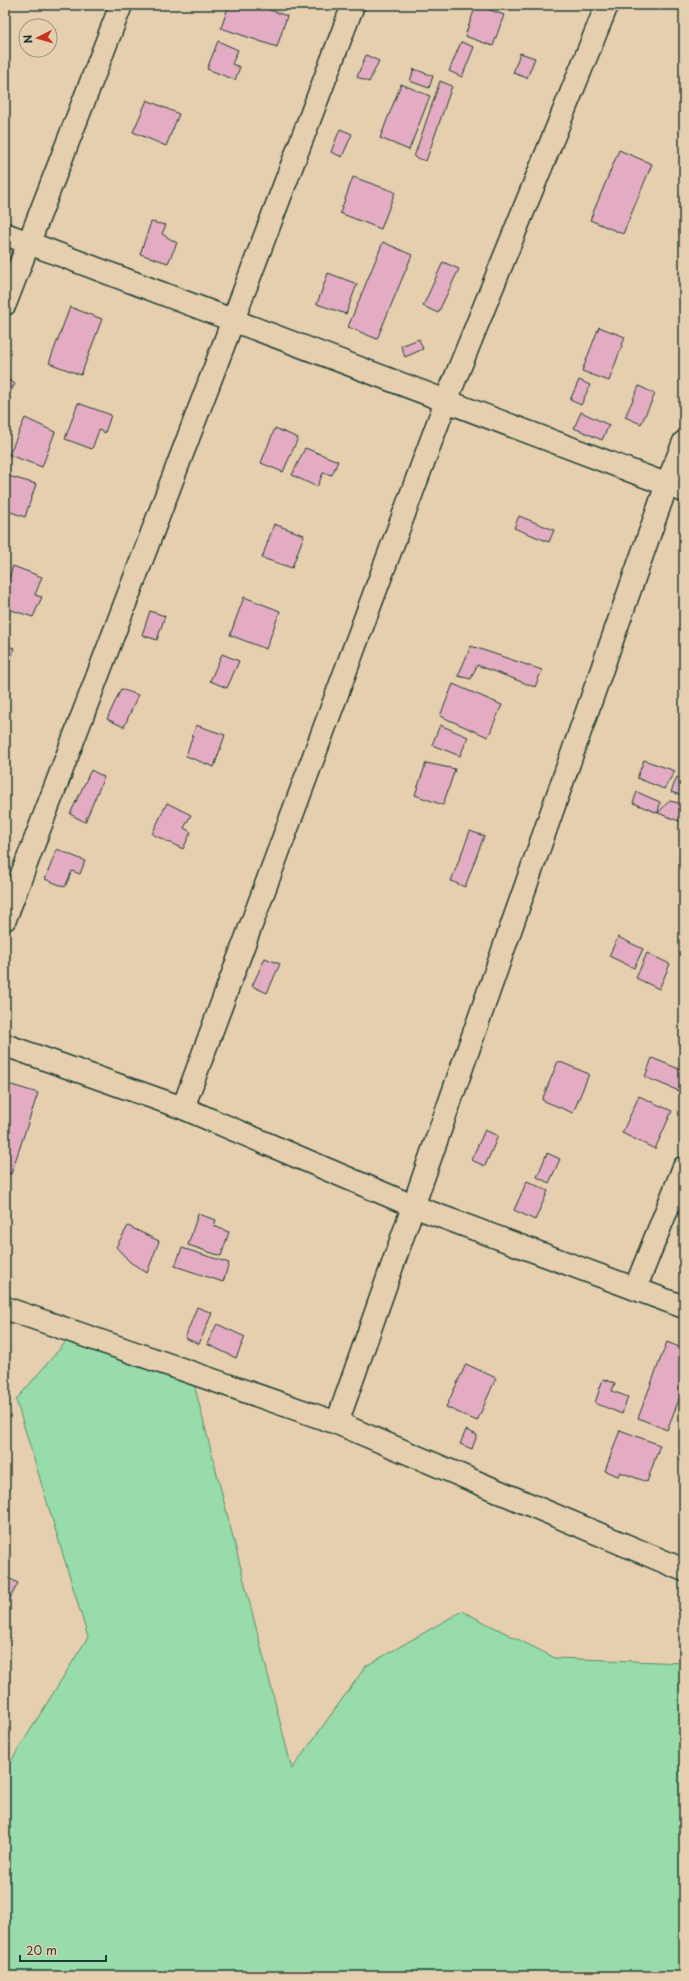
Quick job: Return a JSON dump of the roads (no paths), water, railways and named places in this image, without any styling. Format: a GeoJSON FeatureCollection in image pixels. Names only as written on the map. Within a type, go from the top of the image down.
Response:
{"type":"FeatureCollection","features":[{"type":"Feature","properties":{"kind":"street"},"geometry":{"type":"LineString","coordinates":[[5,304],[121,5]]}},
{"type":"Feature","properties":{"kind":"street"},"geometry":{"type":"LineString","coordinates":[[5,919],[353,5]]}},
{"type":"Feature","properties":{"kind":"street"},"geometry":{"type":"LineString","coordinates":[[183,1108],[446,401],[607,5]]}},
{"type":"Feature","properties":{"kind":"street"},"geometry":{"type":"LineString","coordinates":[[5,234],[676,488]]}},
{"type":"Feature","properties":{"kind":"street"},"geometry":{"type":"LineString","coordinates":[[337,1423],[414,1206],[676,488],[684,442]]}},
{"type":"Feature","properties":{"kind":"street"},"geometry":{"type":"LineString","coordinates":[[5,1045],[183,1108],[414,1206],[684,1307]]}},
{"type":"Feature","properties":{"kind":"street"},"geometry":{"type":"LineString","coordinates":[[635,1289],[684,1167]]}},
{"type":"Feature","properties":{"kind":"street"},"geometry":{"type":"LineString","coordinates":[[5,1308],[337,1423],[684,1570]]}}]}
